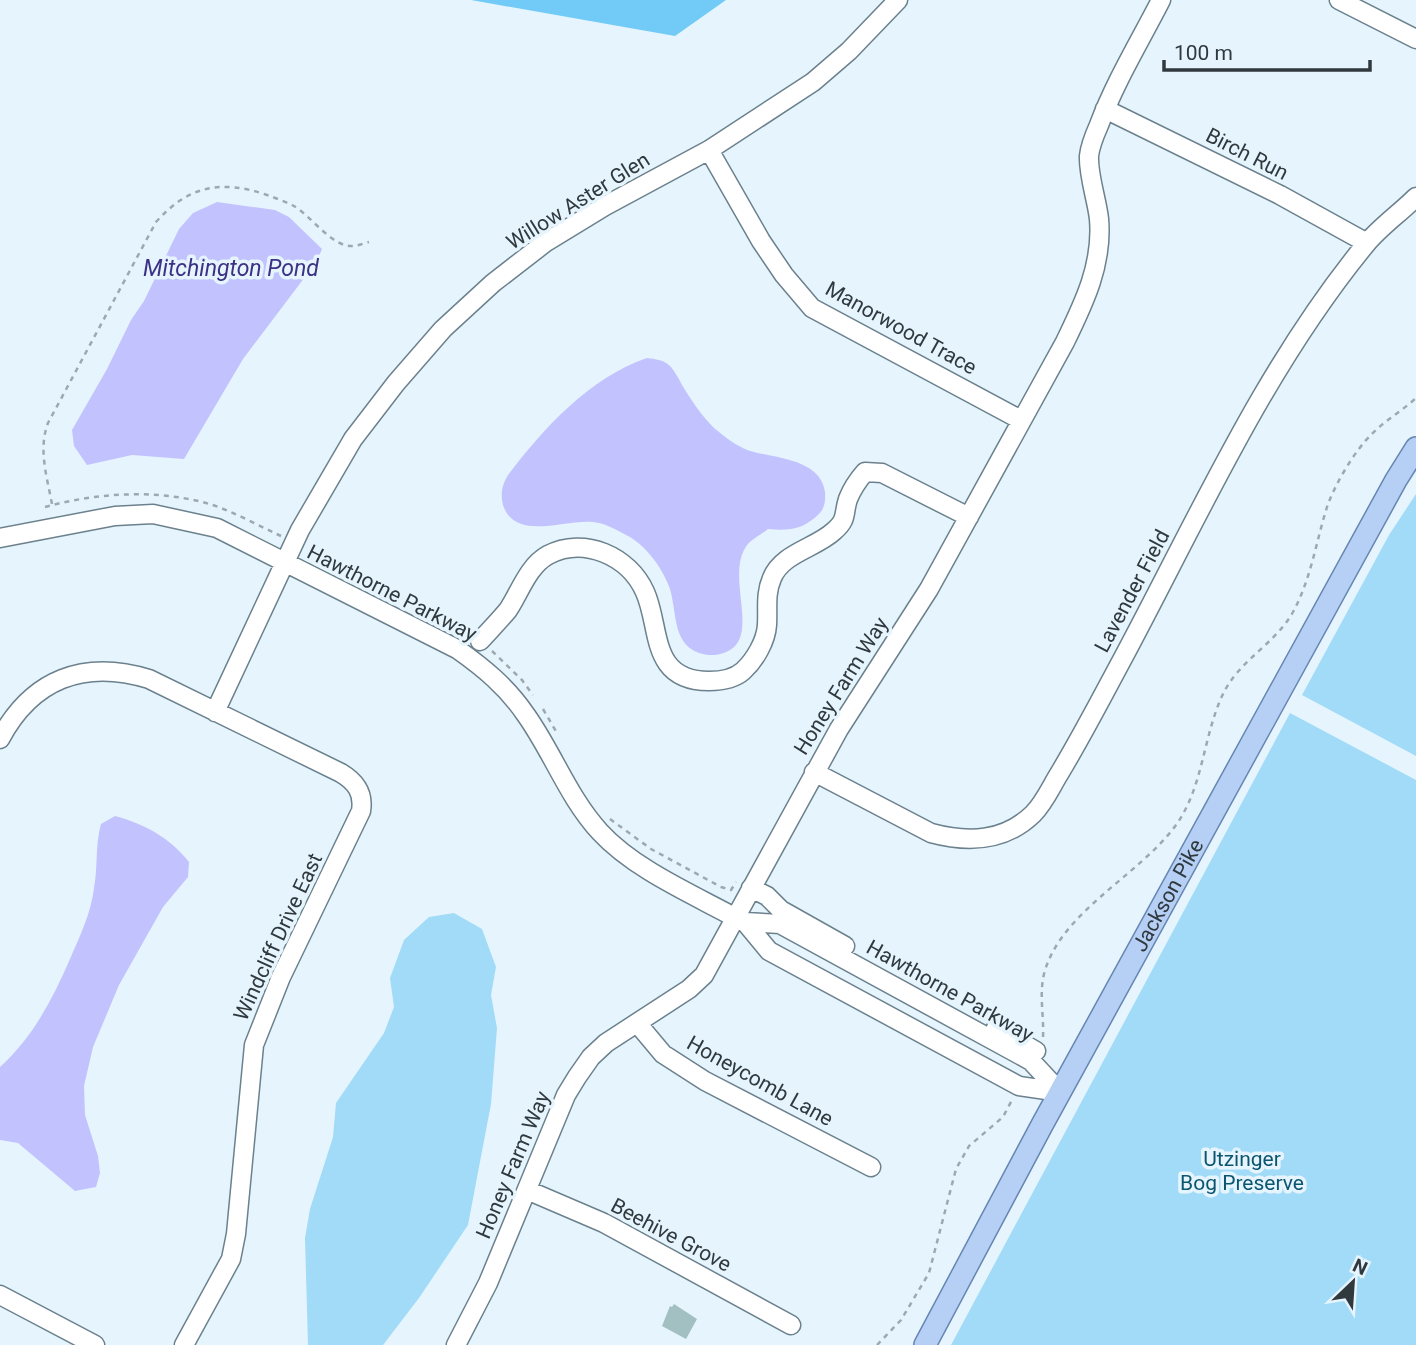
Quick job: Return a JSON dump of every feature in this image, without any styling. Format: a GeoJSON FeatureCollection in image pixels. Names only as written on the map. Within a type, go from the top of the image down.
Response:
{"type":"FeatureCollection","features":[{"type":"Feature","properties":{"kind":"main road","name":"Jackson Pike"},"geometry":{"type":"LineString","coordinates":[[925,1345],[1060,1092],[1416,448]]}},
{"type":"Feature","properties":{"kind":"street","name":"Willow Aster Glen"},"geometry":{"type":"LineString","coordinates":[[215,712],[294,543],[353,439],[396,383],[443,330],[493,283],[547,242],[605,206],[709,150],[813,82],[849,51],[898,0]]}},
{"type":"Feature","properties":{"kind":"street","name":"Honey Farm Way"},"geometry":{"type":"LineString","coordinates":[[460,1344],[566,1094],[591,1057],[606,1042],[690,989],[704,975],[740,920],[751,888],[814,772],[929,589],[1070,332],[1085,302],[1098,253],[1099,222],[1089,156],[1105,109],[1161,0]]}},
{"type":"Feature","properties":{"kind":"street"},"geometry":{"type":"LineString","coordinates":[[1339,0],[1416,39]]}},
{"type":"Feature","properties":{"kind":"street","name":"Birch Run"},"geometry":{"type":"LineString","coordinates":[[1105,109],[1256,183],[1367,243]]}},
{"type":"Feature","properties":{"kind":"street","name":"Manorwood Trace"},"geometry":{"type":"LineString","coordinates":[[709,150],[761,241],[784,275],[812,308],[1021,420]]}},
{"type":"Feature","properties":{"kind":"street","name":"Lavender Field"},"geometry":{"type":"LineString","coordinates":[[814,772],[930,833],[951,839],[971,841],[1003,834],[1018,827],[1036,812],[1072,753],[1269,384],[1314,315],[1367,243],[1416,197]]}},
{"type":"Feature","properties":{"kind":"street"},"geometry":{"type":"LineString","coordinates":[[480,641],[508,609],[528,574],[545,556],[563,548],[587,547],[610,554],[629,569],[645,591],[657,645],[666,661],[680,674],[702,681],[723,681],[742,673],[758,652],[767,627],[766,603],[772,576],[789,558],[817,545],[835,531],[846,518],[848,500],[865,472],[882,473],[970,517]]}},
{"type":"Feature","properties":{"kind":"street","name":"Hawthorne Parkway"},"geometry":{"type":"LineString","coordinates":[[0,538],[115,516],[153,514],[216,528],[457,649],[489,671],[509,692],[528,716],[578,805],[602,834],[626,854],[740,920],[769,951],[1019,1086],[1060,1092]]}},
{"type":"Feature","properties":{"kind":"street"},"geometry":{"type":"LineString","coordinates":[[0,739],[18,711],[32,696],[60,680],[91,672],[120,672],[149,679],[215,712]]}},
{"type":"Feature","properties":{"kind":"street","name":"Windcliff Drive East"},"geometry":{"type":"LineString","coordinates":[[184,1345],[231,1259],[234,1247],[254,1045],[281,977],[357,821],[363,802],[350,778],[215,712]]}},
{"type":"Feature","properties":{"kind":"street"},"geometry":{"type":"LineString","coordinates":[[751,888],[767,896],[781,911],[1027,1044],[1035,1051]]}},
{"type":"Feature","properties":{"kind":"street","name":"Hawthorne Parkway"},"geometry":{"type":"LineString","coordinates":[[740,920],[779,924],[977,1030],[1031,1061],[1060,1092]]}},
{"type":"Feature","properties":{"kind":"street","name":"Honeycomb Lane"},"geometry":{"type":"LineString","coordinates":[[637,1023],[663,1054],[705,1082],[871,1167]]}},
{"type":"Feature","properties":{"kind":"street","name":"Beehive Grove"},"geometry":{"type":"LineString","coordinates":[[527,1190],[604,1223],[791,1325]]}},
{"type":"Feature","properties":{"kind":"street"},"geometry":{"type":"LineString","coordinates":[[0,1295],[95,1345]]}},
{"type":"Feature","properties":{"kind":"path"},"geometry":{"type":"LineString","coordinates":[[52,505],[43,451],[43,438],[48,423],[156,222],[171,205],[201,189],[224,186],[253,190],[293,205],[340,243],[352,246],[369,242]]}},
{"type":"Feature","properties":{"kind":"path"},"geometry":{"type":"LineString","coordinates":[[1035,1051],[1043,1040],[1041,995],[1044,973],[1060,937],[1155,850],[1177,824],[1192,796],[1212,720],[1225,689],[1245,663],[1292,614],[1309,575],[1328,504],[1353,457],[1371,435],[1416,398]]}},
{"type":"Feature","properties":{"kind":"path"},"geometry":{"type":"LineString","coordinates":[[45,507],[91,498],[147,493],[207,503],[294,543],[480,641],[522,680],[558,735]]}},
{"type":"Feature","properties":{"kind":"path"},"geometry":{"type":"LineString","coordinates":[[606,815],[651,849],[721,887],[732,890],[736,881],[751,888]]}},
{"type":"Feature","properties":{"kind":"path"},"geometry":{"type":"LineString","coordinates":[[877,1345],[901,1320],[929,1273],[956,1168],[969,1146],[1003,1117],[1019,1086]]}},
{"type":"Feature","properties":{"kind":"green space"},"geometry":{"type":"Polygon","coordinates":[[[1416,494],[1416,756],[1302,695],[1389,535],[1416,494]]]}},
{"type":"Feature","properties":{"kind":"green space","name":"Utzinger Bog Preserve"},"geometry":{"type":"Polygon","coordinates":[[[1290,713],[1416,780],[1416,1345],[951,1345],[1290,713]]]}},
{"type":"Feature","properties":{"kind":"green space"},"geometry":{"type":"Polygon","coordinates":[[[454,913],[482,929],[496,967],[491,995],[497,1028],[491,1104],[468,1225],[419,1298],[383,1345],[308,1345],[305,1238],[310,1209],[333,1137],[336,1103],[384,1033],[394,1007],[390,978],[404,940],[429,917],[454,913]]]}},
{"type":"Feature","properties":{"kind":"shaded area"},"geometry":{"type":"Polygon","coordinates":[[[471,0],[726,0],[675,36],[471,0]]]}},
{"type":"Feature","properties":{"kind":"water","name":"Mitchington Pond"},"geometry":{"type":"Polygon","coordinates":[[[217,202],[275,210],[289,217],[322,249],[317,261],[243,359],[184,459],[132,455],[87,465],[74,446],[72,430],[144,301],[179,229],[193,213],[217,202]]]}},
{"type":"Feature","properties":{"kind":"water"},"geometry":{"type":"Polygon","coordinates":[[[647,358],[663,361],[671,367],[701,413],[727,438],[750,451],[806,466],[822,481],[825,492],[822,510],[809,522],[784,530],[768,529],[747,545],[739,574],[742,623],[740,637],[733,648],[718,655],[699,653],[683,641],[665,577],[652,557],[634,540],[611,527],[593,522],[529,526],[518,523],[509,516],[503,505],[502,490],[508,475],[569,406],[606,378],[647,358]]]}},
{"type":"Feature","properties":{"kind":"water"},"geometry":{"type":"Polygon","coordinates":[[[115,816],[147,828],[174,846],[189,862],[188,877],[163,907],[119,985],[93,1047],[84,1086],[85,1115],[98,1156],[100,1173],[96,1187],[75,1191],[18,1143],[0,1140],[0,1067],[32,1030],[63,974],[90,906],[101,824],[115,816]]]}},
{"type":"Feature","properties":{"kind":"building"},"geometry":{"type":"Polygon","coordinates":[[[674,1304],[697,1319],[686,1339],[662,1326],[670,1306],[674,1304]]]}}]}
